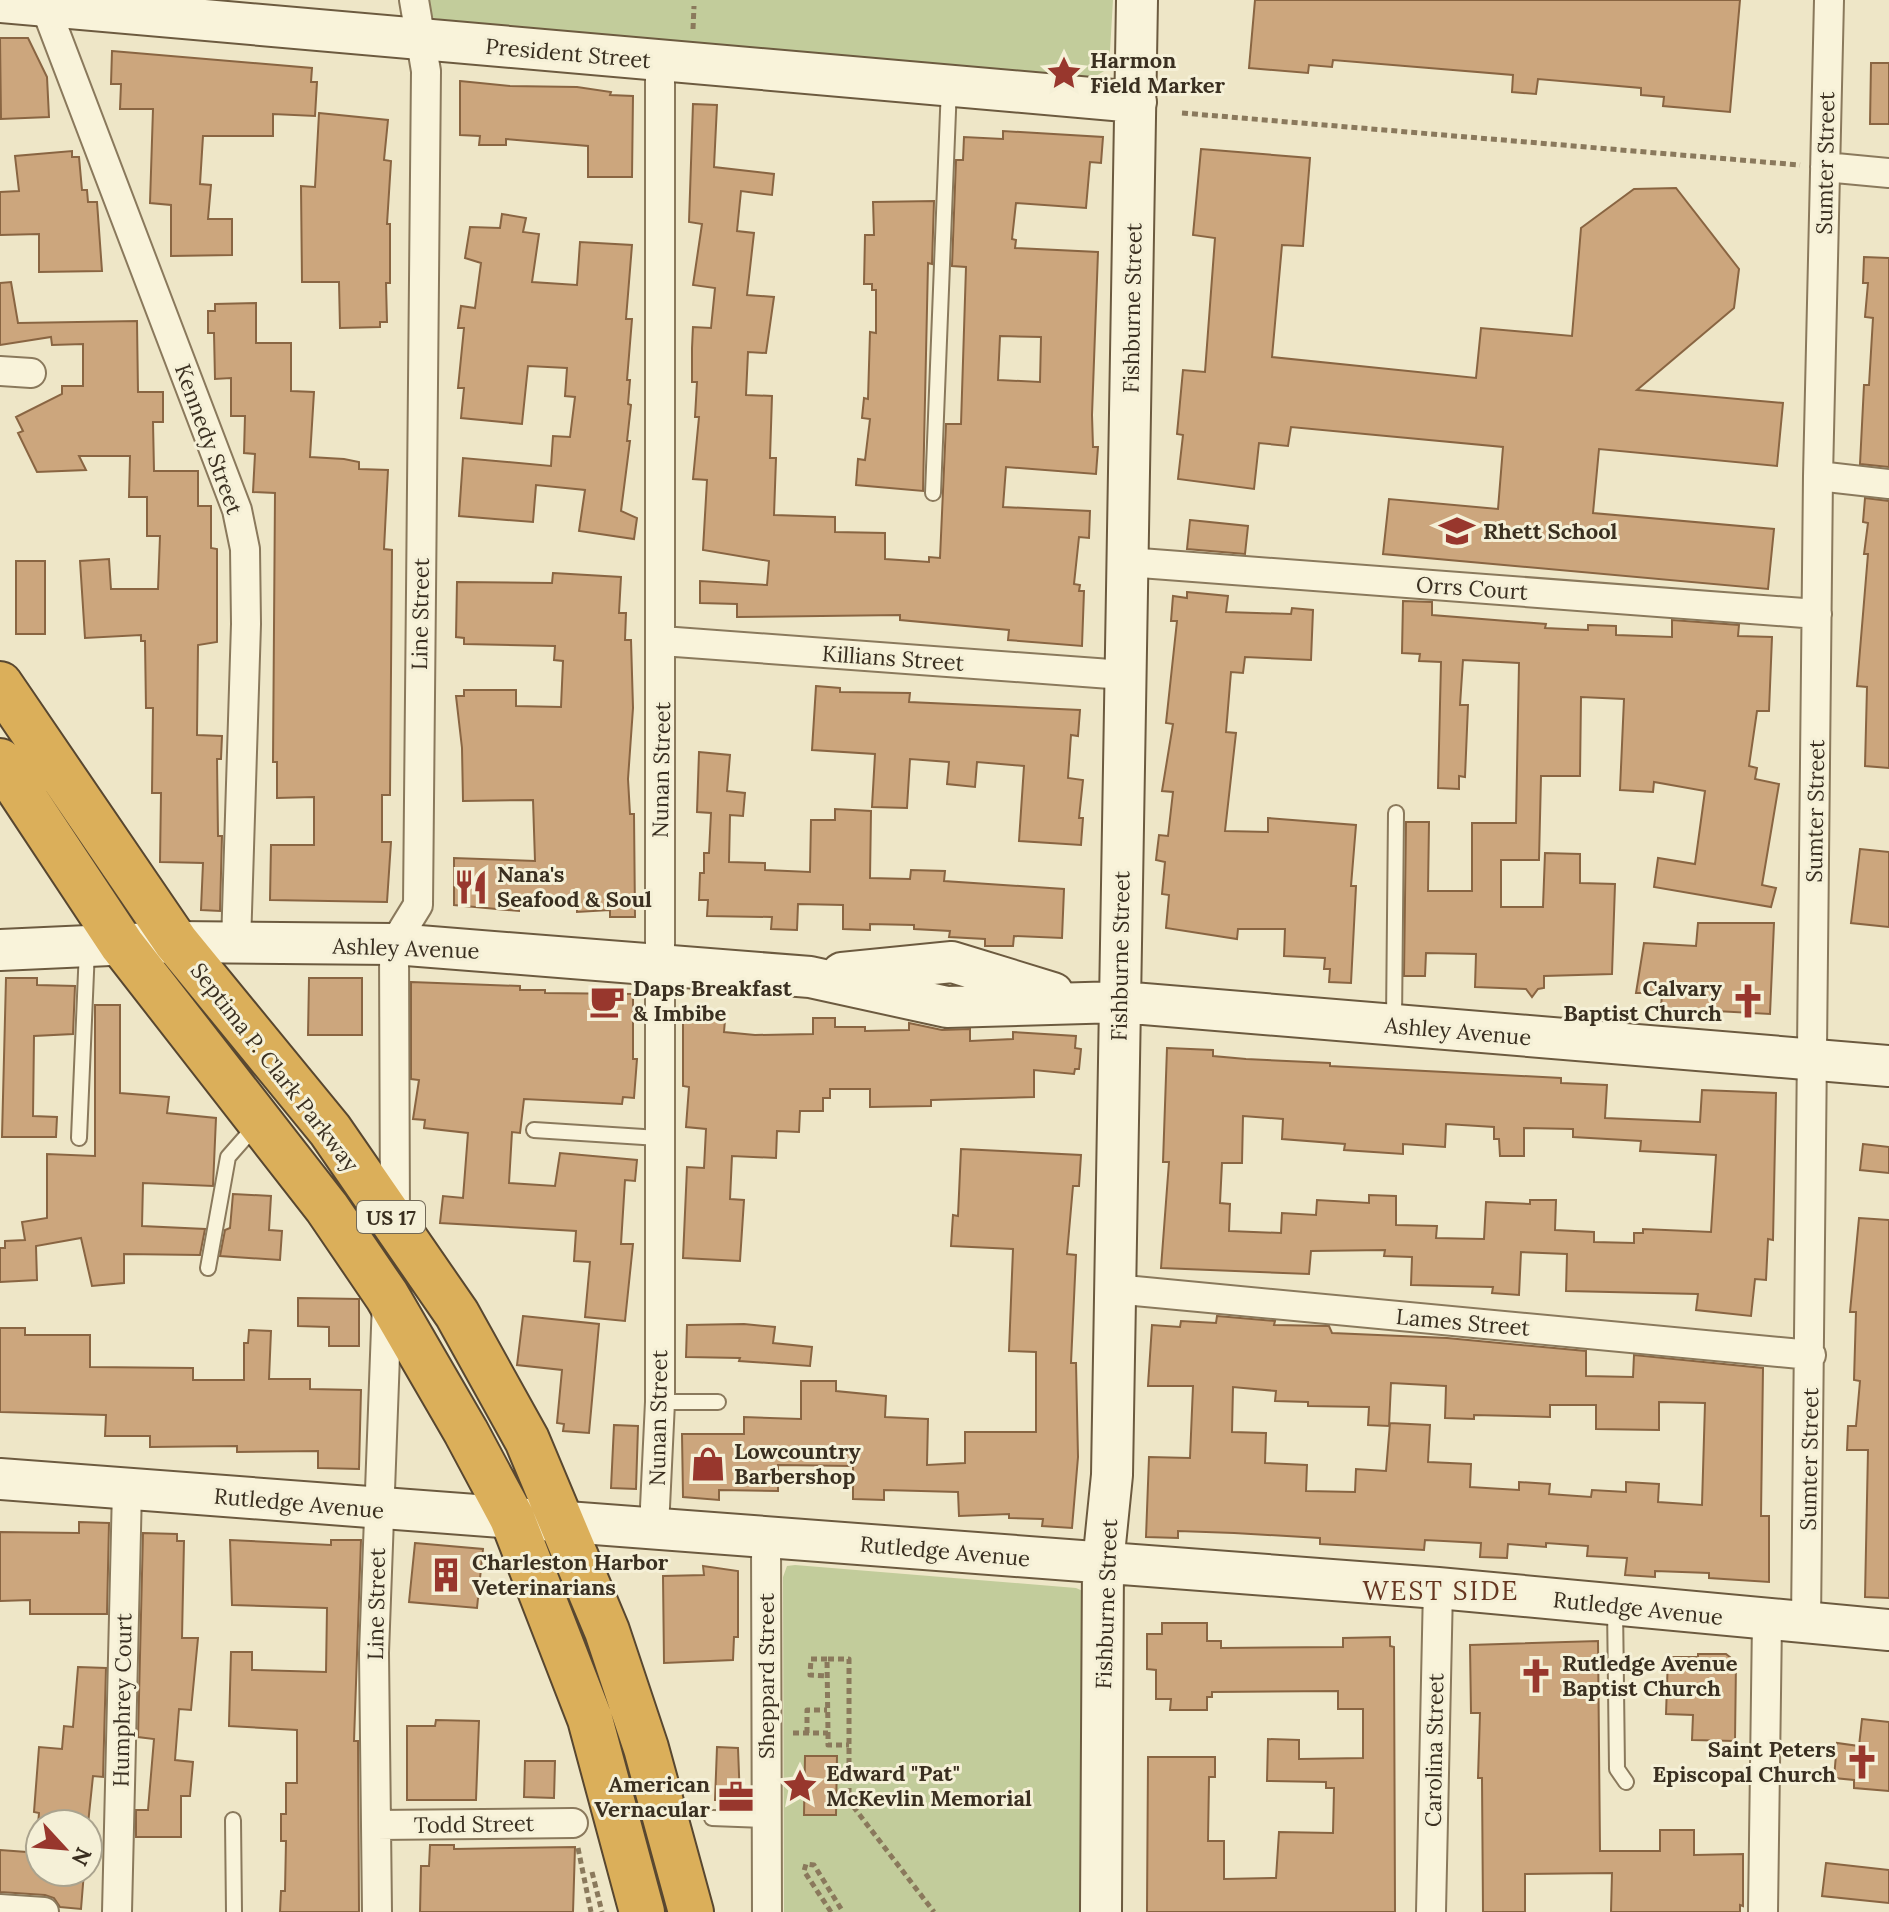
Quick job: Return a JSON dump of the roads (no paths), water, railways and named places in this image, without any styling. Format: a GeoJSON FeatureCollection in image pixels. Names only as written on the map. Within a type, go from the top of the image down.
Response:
{"type":"FeatureCollection","features":[{"type":"Feature","properties":{"kind":"highway","name":"Septima P. Clark Parkway"},"geometry":{"type":"LineString","coordinates":[[0,684],[176,942],[330,1130],[457,1314],[527,1440],[607,1631],[646,1748],[691,1912]]}},
{"type":"Feature","properties":{"kind":"highway","name":"Septima P. Clark Parkway"},"geometry":{"type":"LineString","coordinates":[[0,761],[104,945],[260,1121],[387,1296],[512,1518],[590,1719],[642,1912]]}},
{"type":"Feature","properties":{"kind":"street","name":"Line Street"},"geometry":{"type":"LineString","coordinates":[[394,944],[418,905],[426,71],[414,0]]}},
{"type":"Feature","properties":{"kind":"street","name":"Fishburne Street"},"geometry":{"type":"LineString","coordinates":[[1101,1912],[1103,1564],[1112,1475],[1137,0]]}},
{"type":"Feature","properties":{"kind":"street","name":"Sumter Street"},"geometry":{"type":"LineString","coordinates":[[1806,1623],[1818,476],[1829,0]]}},
{"type":"Feature","properties":{"kind":"street","name":"President Street"},"geometry":{"type":"LineString","coordinates":[[0,2],[1136,102]]}},
{"type":"Feature","properties":{"kind":"street","name":"Kennedy Street"},"geometry":{"type":"LineString","coordinates":[[45,6],[237,510],[245,549],[246,624],[236,944]]}},
{"type":"Feature","properties":{"kind":"street","name":"Nunan Street"},"geometry":{"type":"LineString","coordinates":[[654,1528],[660,1402],[660,61]]}},
{"type":"Feature","properties":{"kind":"street"},"geometry":{"type":"LineString","coordinates":[[1825,167],[1889,173]]}},
{"type":"Feature","properties":{"kind":"street"},"geometry":{"type":"LineString","coordinates":[[0,371],[31,373]]}},
{"type":"Feature","properties":{"kind":"street"},"geometry":{"type":"LineString","coordinates":[[1818,476],[1889,484]]}},
{"type":"Feature","properties":{"kind":"street","name":"Orrs Court"},"geometry":{"type":"LineString","coordinates":[[1127,562],[1817,614]]}},
{"type":"Feature","properties":{"kind":"street","name":"Killians Street"},"geometry":{"type":"LineString","coordinates":[[662,641],[1124,675]]}},
{"type":"Feature","properties":{"kind":"street","name":"Ashley Avenue"},"geometry":{"type":"LineString","coordinates":[[0,950],[176,942],[394,944],[810,977],[952,962],[1075,1000],[1889,1066]]}},
{"type":"Feature","properties":{"kind":"street"},"geometry":{"type":"LineString","coordinates":[[394,944],[395,1223]]}},
{"type":"Feature","properties":{"kind":"street","name":"Lames Street"},"geometry":{"type":"LineString","coordinates":[[1114,1289],[1811,1355]]}},
{"type":"Feature","properties":{"kind":"street","name":"Line Street"},"geometry":{"type":"LineString","coordinates":[[377,1912],[374,1653],[387,1296]]}},
{"type":"Feature","properties":{"kind":"street","name":"Rutledge Avenue"},"geometry":{"type":"LineString","coordinates":[[0,1479],[1438,1588],[1889,1630]]}},
{"type":"Feature","properties":{"kind":"street","name":"Humphrey Court"},"geometry":{"type":"LineString","coordinates":[[117,1912],[127,1489]]}},
{"type":"Feature","properties":{"kind":"street","name":"Sheppard Street"},"geometry":{"type":"LineString","coordinates":[[766,1537],[767,1912]]}},
{"type":"Feature","properties":{"kind":"street","name":"Carolina Street"},"geometry":{"type":"LineString","coordinates":[[1431,1912],[1438,1588]]}},
{"type":"Feature","properties":{"kind":"street"},"geometry":{"type":"LineString","coordinates":[[1763,1912],[1767,1621]]}},
{"type":"Feature","properties":{"kind":"street","name":"Todd Street"},"geometry":{"type":"LineString","coordinates":[[376,1825],[575,1831]]}},
{"type":"Feature","properties":{"kind":"street"},"geometry":{"type":"LineString","coordinates":[[0,1909],[44,1912]]}},
{"type":"Feature","properties":{"kind":"lane"},"geometry":{"type":"LineString","coordinates":[[933,493],[949,86]]}},
{"type":"Feature","properties":{"kind":"lane"},"geometry":{"type":"LineString","coordinates":[[1394,1025],[1396,813]]}},
{"type":"Feature","properties":{"kind":"lane"},"geometry":{"type":"LineString","coordinates":[[79,1138],[104,945]]}},
{"type":"Feature","properties":{"kind":"lane"},"geometry":{"type":"LineString","coordinates":[[208,1268],[228,1157],[260,1121]]}},
{"type":"Feature","properties":{"kind":"lane"},"geometry":{"type":"LineString","coordinates":[[534,1130],[659,1138]]}},
{"type":"Feature","properties":{"kind":"lane"},"geometry":{"type":"LineString","coordinates":[[660,1402],[718,1402]]}},
{"type":"Feature","properties":{"kind":"lane"},"geometry":{"type":"LineString","coordinates":[[1615,1605],[1617,1769],[1626,1782]]}},
{"type":"Feature","properties":{"kind":"lane"},"geometry":{"type":"LineString","coordinates":[[712,1818],[767,1820]]}},
{"type":"Feature","properties":{"kind":"lane"},"geometry":{"type":"LineString","coordinates":[[233,1820],[234,1912]]}},
{"type":"Feature","properties":{"kind":"place","name":"Harmon Field Marker"},"geometry":{"type":"Point","coordinates":[1064,73]}},
{"type":"Feature","properties":{"kind":"place","name":"Rhett School"},"geometry":{"type":"Point","coordinates":[1457,531]}},
{"type":"Feature","properties":{"kind":"place","name":"Nana's Seafood & Soul"},"geometry":{"type":"Point","coordinates":[471,887]}},
{"type":"Feature","properties":{"kind":"place","name":"Daps Breakfast & Imbibe"},"geometry":{"type":"Point","coordinates":[607,1001]}},
{"type":"Feature","properties":{"kind":"place","name":"Calvary Baptist Church"},"geometry":{"type":"Point","coordinates":[1748,1001]}},
{"type":"Feature","properties":{"kind":"place","name":"Lowcountry Barbershop"},"geometry":{"type":"Point","coordinates":[708,1464]}},
{"type":"Feature","properties":{"kind":"place","name":"Charleston Harbor Veterinarians"},"geometry":{"type":"Point","coordinates":[446,1575]}},
{"type":"Feature","properties":{"kind":"place","name":"Rutledge Avenue Baptist Church"},"geometry":{"type":"Point","coordinates":[1536,1676]}},
{"type":"Feature","properties":{"kind":"place","name":"Saint Peters Episcopal Church"},"geometry":{"type":"Point","coordinates":[1862,1762]}},
{"type":"Feature","properties":{"kind":"place","name":"Edward \"Pat\" McKevlin Memorial"},"geometry":{"type":"Point","coordinates":[800,1786]}},
{"type":"Feature","properties":{"kind":"place","name":"American Vernacular"},"geometry":{"type":"Point","coordinates":[736,1797]}},
{"type":"Feature","properties":{"kind":"district","name":"WEST SIDE"},"geometry":{"type":"Point","coordinates":[1441,1590]}}]}
